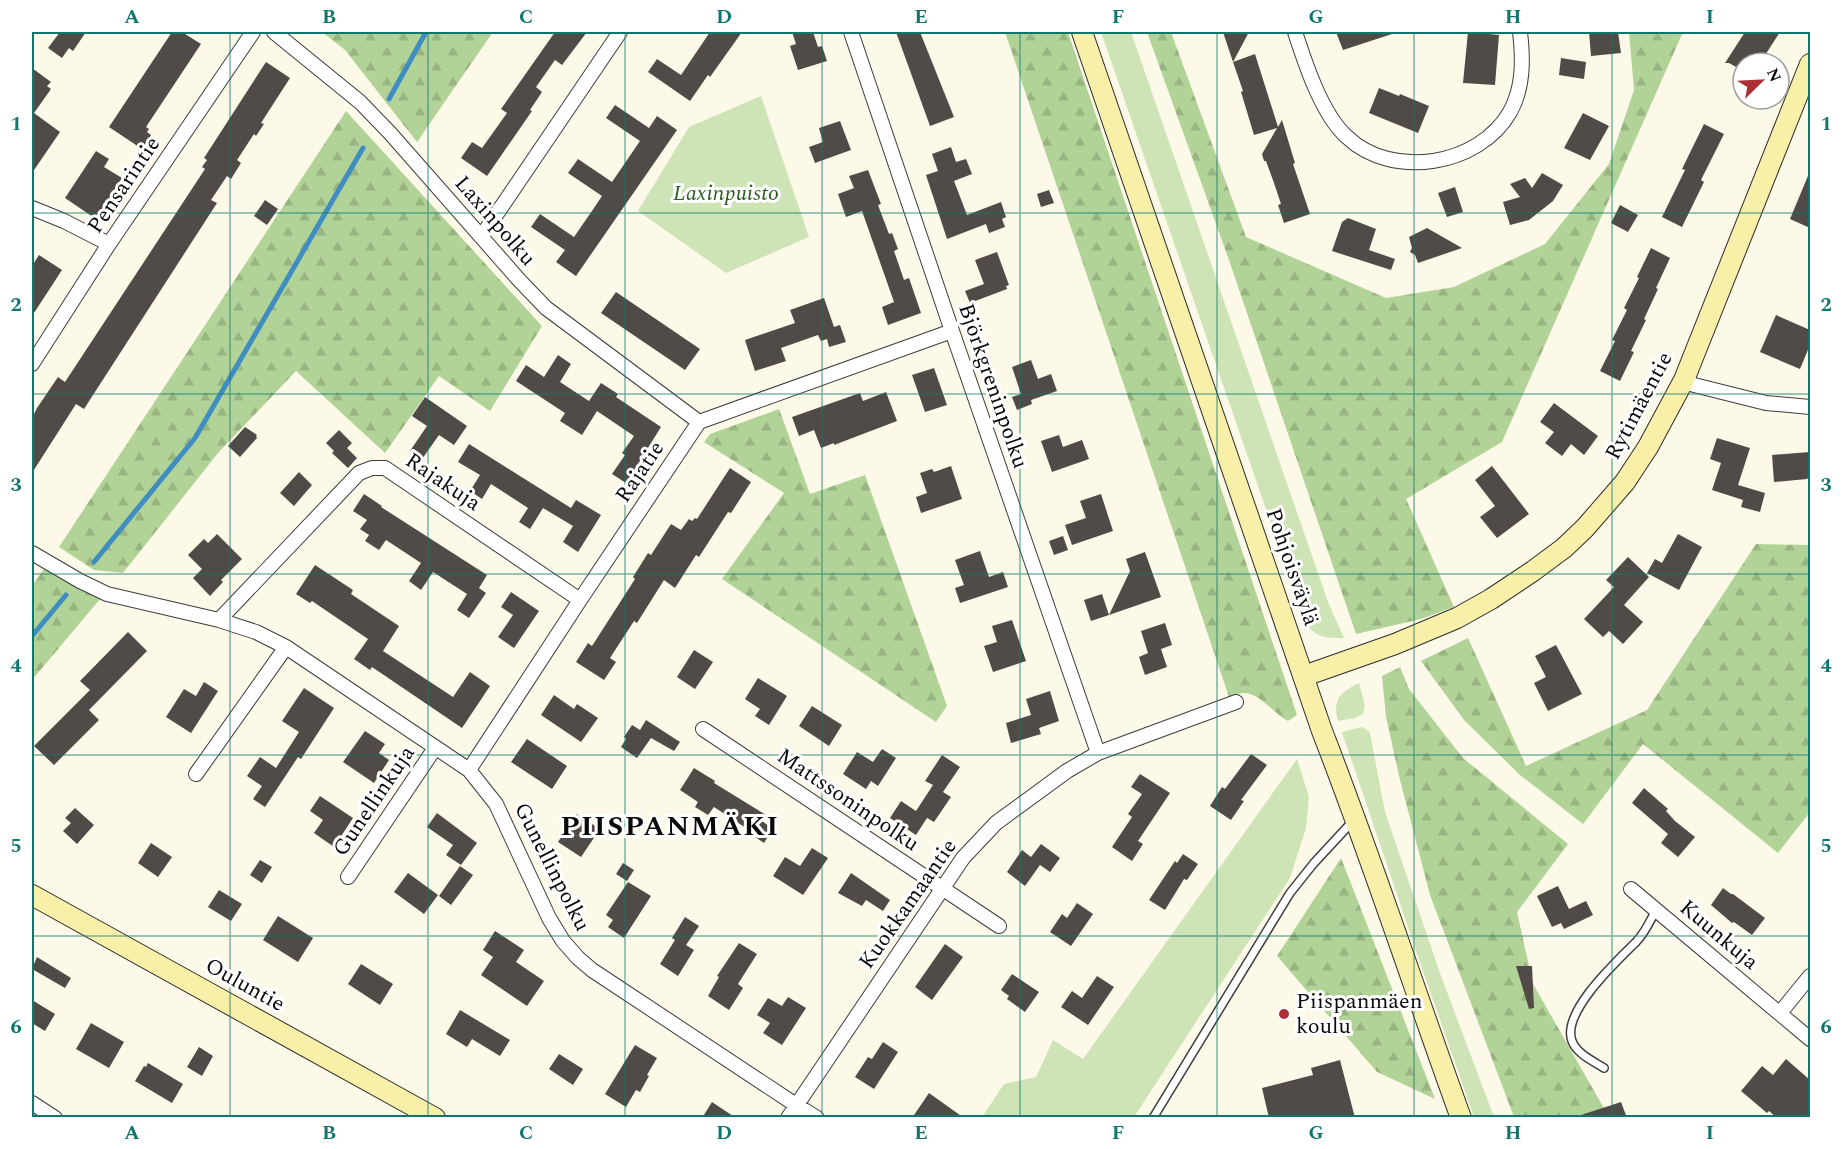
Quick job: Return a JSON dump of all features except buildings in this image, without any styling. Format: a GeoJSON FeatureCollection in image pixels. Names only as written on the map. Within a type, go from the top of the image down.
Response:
{"type":"FeatureCollection","features":[{"type":"Feature","properties":{"kind":"main road","name":"Pohjoisväylä"},"geometry":{"type":"LineString","coordinates":[[1082,32],[1322,731],[1356,818],[1461,1118]]}},
{"type":"Feature","properties":{"kind":"main road","name":"Rytimäentie"},"geometry":{"type":"LineString","coordinates":[[1304,676],[1395,644],[1457,618],[1491,599],[1564,548],[1585,528],[1625,482],[1648,447],[1684,380],[1810,64]]}},
{"type":"Feature","properties":{"kind":"main road","name":"Ouluntie"},"geometry":{"type":"LineString","coordinates":[[32,895],[435,1118]]}},
{"type":"Feature","properties":{"kind":"street","name":"Pensarintie"},"geometry":{"type":"LineString","coordinates":[[32,364],[109,244],[253,32]]}},
{"type":"Feature","properties":{"kind":"street","name":"Laxinpolku"},"geometry":{"type":"LineString","coordinates":[[274,32],[360,102],[546,308],[699,422]]}},
{"type":"Feature","properties":{"kind":"street"},"geometry":{"type":"LineString","coordinates":[[481,237],[620,32]]}},
{"type":"Feature","properties":{"kind":"street","name":"Björkgreninpolku"},"geometry":{"type":"LineString","coordinates":[[851,32],[1098,753]]}},
{"type":"Feature","properties":{"kind":"street"},"geometry":{"type":"LineString","coordinates":[[1295,32],[1315,87],[1330,116],[1346,137],[1369,152],[1395,160],[1417,163],[1439,160],[1479,144],[1504,120],[1518,92],[1523,62],[1520,32]]}},
{"type":"Feature","properties":{"kind":"street"},"geometry":{"type":"LineString","coordinates":[[32,208],[109,244]]}},
{"type":"Feature","properties":{"kind":"street"},"geometry":{"type":"LineString","coordinates":[[699,422],[952,331]]}},
{"type":"Feature","properties":{"kind":"street"},"geometry":{"type":"LineString","coordinates":[[1684,380],[1766,403],[1810,407]]}},
{"type":"Feature","properties":{"kind":"street","name":"Rajatie"},"geometry":{"type":"LineString","coordinates":[[470,770],[699,422]]}},
{"type":"Feature","properties":{"kind":"street","name":"Rajakuja"},"geometry":{"type":"LineString","coordinates":[[219,620],[359,473],[372,468],[384,468],[580,600]]}},
{"type":"Feature","properties":{"kind":"street","name":"Gunellinpolku"},"geometry":{"type":"LineString","coordinates":[[32,553],[107,594],[219,620],[256,632],[286,647],[470,770],[496,804],[549,918],[563,941],[578,958],[592,970],[817,1118]]}},
{"type":"Feature","properties":{"kind":"street"},"geometry":{"type":"LineString","coordinates":[[196,774],[286,647]]}},
{"type":"Feature","properties":{"kind":"street","name":"Kuokkamaantie"},"geometry":{"type":"LineString","coordinates":[[788,1118],[963,858],[996,823],[1066,771],[1098,753],[1236,702]]}},
{"type":"Feature","properties":{"kind":"street","name":"Mattssoninpolku"},"geometry":{"type":"LineString","coordinates":[[704,729],[999,926]]}},
{"type":"Feature","properties":{"kind":"street","name":"Gunellinkuja"},"geometry":{"type":"LineString","coordinates":[[348,877],[435,748]]}},
{"type":"Feature","properties":{"kind":"street","name":"Kuunkuja"},"geometry":{"type":"LineString","coordinates":[[1631,889],[1810,1039]]}},
{"type":"Feature","properties":{"kind":"street"},"geometry":{"type":"LineString","coordinates":[[1780,1013],[1810,976]]}},
{"type":"Feature","properties":{"kind":"street"},"geometry":{"type":"LineString","coordinates":[[32,1103],[55,1118]]}},
{"type":"Feature","properties":{"kind":"lane"},"geometry":{"type":"LineString","coordinates":[[1153,1118],[1290,893],[1314,862],[1356,818]]}},
{"type":"Feature","properties":{"kind":"lane"},"geometry":{"type":"LineString","coordinates":[[1604,1068],[1584,1056],[1572,1040],[1572,1023],[1579,1007],[1595,984],[1638,940],[1656,910]]}},
{"type":"Feature","properties":{"kind":"green space"},"geometry":{"type":"Polygon","coordinates":[[[322,32],[493,32],[417,142],[345,50],[322,32]]]}},
{"type":"Feature","properties":{"kind":"green space"},"geometry":{"type":"Polygon","coordinates":[[[1005,32],[1068,32],[1297,715],[1288,721],[1255,696],[1243,693],[1229,697],[1005,32]]]}},
{"type":"Feature","properties":{"kind":"green space"},"geometry":{"type":"Polygon","coordinates":[[[1101,32],[1131,32],[1328,602],[1344,638],[1331,638],[1317,634],[1305,622],[1101,32]]]}},
{"type":"Feature","properties":{"kind":"green space"},"geometry":{"type":"Polygon","coordinates":[[[1147,32],[1171,32],[1246,237],[1386,298],[1454,287],[1545,244],[1609,164],[1634,90],[1629,32],[1683,32],[1502,442],[1406,499],[1454,607],[1421,619],[1356,634],[1229,260],[1147,32]]]}},
{"type":"Feature","properties":{"kind":"green space","name":"Laxinpuisto"},"geometry":{"type":"Polygon","coordinates":[[[761,96],[809,237],[726,273],[638,211],[689,127],[761,96]]]}},
{"type":"Feature","properties":{"kind":"green space"},"geometry":{"type":"Polygon","coordinates":[[[346,111],[542,326],[490,411],[439,376],[385,453],[296,371],[218,453],[123,573],[94,570],[59,547],[346,111]]]}},
{"type":"Feature","properties":{"kind":"green space"},"geometry":{"type":"Polygon","coordinates":[[[779,409],[810,494],[865,475],[947,706],[936,722],[722,579],[784,493],[704,442],[710,434],[779,409]]]}},
{"type":"Feature","properties":{"kind":"green space"},"geometry":{"type":"Polygon","coordinates":[[[1756,544],[1810,545],[1810,812],[1778,853],[1643,744],[1583,824],[1520,775],[1464,720],[1421,661],[1468,638],[1526,766],[1647,710],[1756,544]]]}},
{"type":"Feature","properties":{"kind":"green space"},"geometry":{"type":"Polygon","coordinates":[[[44,569],[100,599],[32,680],[32,586],[44,569]]]}},
{"type":"Feature","properties":{"kind":"green space"},"geometry":{"type":"Polygon","coordinates":[[[1400,667],[1409,689],[1463,758],[1568,844],[1517,912],[1533,984],[1609,1117],[1514,1117],[1430,895],[1400,780],[1386,717],[1382,676],[1400,667]]]}},
{"type":"Feature","properties":{"kind":"green space"},"geometry":{"type":"Polygon","coordinates":[[[1359,683],[1365,706],[1363,714],[1338,721],[1336,707],[1339,698],[1342,693],[1359,683]]]}},
{"type":"Feature","properties":{"kind":"green space"},"geometry":{"type":"Polygon","coordinates":[[[1361,727],[1370,733],[1385,812],[1441,976],[1494,1117],[1474,1117],[1426,980],[1342,732],[1361,727]]]}},
{"type":"Feature","properties":{"kind":"green space"},"geometry":{"type":"Polygon","coordinates":[[[1297,759],[1309,797],[1306,828],[1290,878],[1134,1117],[982,1117],[1004,1084],[1036,1077],[1053,1040],[1083,1059],[1297,759]]]}},
{"type":"Feature","properties":{"kind":"green space"},"geometry":{"type":"Polygon","coordinates":[[[1341,858],[1435,1099],[1377,1072],[1277,956],[1341,858]]]}},
{"type":"Feature","properties":{"kind":"waterway"},"geometry":{"type":"LineString","coordinates":[[389,99],[426,32]]}},
{"type":"Feature","properties":{"kind":"waterway"},"geometry":{"type":"LineString","coordinates":[[94,562],[195,438],[363,148]]}},
{"type":"Feature","properties":{"kind":"waterway"},"geometry":{"type":"LineString","coordinates":[[32,636],[66,595]]}},
{"type":"Feature","properties":{"kind":"place","name":"Piispanmäen koulu"},"geometry":{"type":"Point","coordinates":[1284,1014]}},
{"type":"Feature","properties":{"kind":"district","name":"PIISPANMÄKI"},"geometry":{"type":"Point","coordinates":[670,826]}}]}
